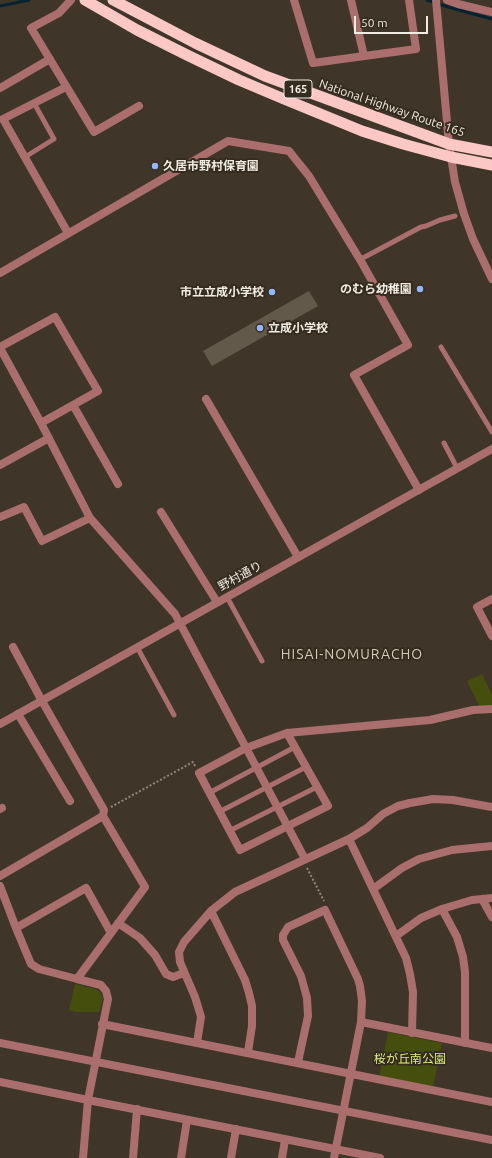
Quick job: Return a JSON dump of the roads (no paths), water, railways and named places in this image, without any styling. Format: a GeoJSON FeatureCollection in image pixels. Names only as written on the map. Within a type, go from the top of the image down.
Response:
{"type":"FeatureCollection","features":[{"type":"Feature","properties":{"kind":"highway","name":"165"},"geometry":{"type":"LineString","coordinates":[[85,0],[137,30],[239,80],[362,131],[403,144],[492,165]]}},
{"type":"Feature","properties":{"kind":"highway","name":"National Highway Route 165"},"geometry":{"type":"LineString","coordinates":[[113,0],[195,43],[265,76],[449,144],[492,152]]}},
{"type":"Feature","properties":{"kind":"street"},"geometry":{"type":"LineString","coordinates":[[71,0],[59,13],[31,28],[94,132],[140,106]]}},
{"type":"Feature","properties":{"kind":"street"},"geometry":{"type":"LineString","coordinates":[[294,0],[313,63],[416,49],[409,0]]}},
{"type":"Feature","properties":{"kind":"street"},"geometry":{"type":"LineString","coordinates":[[351,0],[364,56]]}},
{"type":"Feature","properties":{"kind":"street"},"geometry":{"type":"LineString","coordinates":[[436,0],[449,144],[455,182],[473,239],[492,279]]}},
{"type":"Feature","properties":{"kind":"street"},"geometry":{"type":"LineString","coordinates":[[447,0],[492,12]]}},
{"type":"Feature","properties":{"kind":"street"},"geometry":{"type":"LineString","coordinates":[[0,88],[50,59]]}},
{"type":"Feature","properties":{"kind":"street"},"geometry":{"type":"LineString","coordinates":[[66,87],[3,119],[68,233]]}},
{"type":"Feature","properties":{"kind":"street"},"geometry":{"type":"LineString","coordinates":[[0,273],[228,140],[289,151],[309,176],[360,259],[408,345],[354,375],[419,490]]}},
{"type":"Feature","properties":{"kind":"street"},"geometry":{"type":"LineString","coordinates":[[41,423],[98,391],[55,317],[0,348],[90,518],[175,614],[288,826],[303,860]]}},
{"type":"Feature","properties":{"kind":"street"},"geometry":{"type":"LineString","coordinates":[[206,399],[298,557]]}},
{"type":"Feature","properties":{"kind":"street"},"geometry":{"type":"LineString","coordinates":[[73,405],[118,484]]}},
{"type":"Feature","properties":{"kind":"street"},"geometry":{"type":"LineString","coordinates":[[0,465],[49,438]]}},
{"type":"Feature","properties":{"kind":"street","name":"野村通り"},"geometry":{"type":"LineString","coordinates":[[0,724],[492,449]]}},
{"type":"Feature","properties":{"kind":"street"},"geometry":{"type":"LineString","coordinates":[[0,517],[24,507],[42,542],[90,518]]}},
{"type":"Feature","properties":{"kind":"street"},"geometry":{"type":"LineString","coordinates":[[161,512],[217,602]]}},
{"type":"Feature","properties":{"kind":"street"},"geometry":{"type":"LineString","coordinates":[[492,599],[477,607],[492,636]]}},
{"type":"Feature","properties":{"kind":"street"},"geometry":{"type":"LineString","coordinates":[[13,647],[145,887],[77,979]]}},
{"type":"Feature","properties":{"kind":"street"},"geometry":{"type":"LineString","coordinates":[[287,733],[328,806],[240,850],[199,774],[246,748],[287,733],[430,720],[473,710],[492,709]]}},
{"type":"Feature","properties":{"kind":"street"},"geometry":{"type":"LineString","coordinates":[[18,714],[70,801]]}},
{"type":"Feature","properties":{"kind":"street"},"geometry":{"type":"LineString","coordinates":[[241,738],[263,741]]}},
{"type":"Feature","properties":{"kind":"street"},"geometry":{"type":"LineString","coordinates":[[197,1043],[200,1017],[199,1010],[180,962],[181,947],[211,911],[235,892],[349,839],[367,828],[390,810],[410,802],[434,799],[453,800],[492,807]]}},
{"type":"Feature","properties":{"kind":"street"},"geometry":{"type":"LineString","coordinates":[[0,876],[104,813]]}},
{"type":"Feature","properties":{"kind":"street"},"geometry":{"type":"LineString","coordinates":[[349,839],[406,958],[414,992],[412,1033]]}},
{"type":"Feature","properties":{"kind":"street"},"geometry":{"type":"LineString","coordinates":[[373,889],[402,868],[419,859],[452,850],[492,846]]}},
{"type":"Feature","properties":{"kind":"street"},"geometry":{"type":"LineString","coordinates":[[0,886],[28,960],[35,968],[97,984],[103,987],[106,991],[108,999],[88,1100],[83,1158]]}},
{"type":"Feature","properties":{"kind":"street"},"geometry":{"type":"LineString","coordinates":[[16,928],[86,888],[111,933]]}},
{"type":"Feature","properties":{"kind":"street"},"geometry":{"type":"LineString","coordinates":[[396,936],[421,918],[442,909],[472,900],[492,898]]}},
{"type":"Feature","properties":{"kind":"street"},"geometry":{"type":"LineString","coordinates":[[482,899],[492,917]]}},
{"type":"Feature","properties":{"kind":"street"},"geometry":{"type":"LineString","coordinates":[[442,909],[457,938],[464,957],[465,1043]]}},
{"type":"Feature","properties":{"kind":"street"},"geometry":{"type":"LineString","coordinates":[[298,1062],[308,1016],[308,998],[301,976],[283,940],[283,935],[288,928],[325,910],[360,986],[362,1000],[361,1022],[334,1158]]}},
{"type":"Feature","properties":{"kind":"street"},"geometry":{"type":"LineString","coordinates":[[211,911],[245,980],[249,993],[252,1006],[252,1026],[248,1052]]}},
{"type":"Feature","properties":{"kind":"street"},"geometry":{"type":"LineString","coordinates":[[118,923],[140,938],[155,955],[166,974],[170,977],[174,977],[184,973]]}},
{"type":"Feature","properties":{"kind":"street"},"geometry":{"type":"LineString","coordinates":[[361,1022],[492,1048]]}},
{"type":"Feature","properties":{"kind":"street"},"geometry":{"type":"LineString","coordinates":[[102,1024],[492,1102]]}},
{"type":"Feature","properties":{"kind":"street"},"geometry":{"type":"LineString","coordinates":[[0,1043],[492,1140]]}},
{"type":"Feature","properties":{"kind":"street"},"geometry":{"type":"LineString","coordinates":[[0,1082],[380,1158]]}},
{"type":"Feature","properties":{"kind":"street"},"geometry":{"type":"LineString","coordinates":[[133,1158],[137,1109]]}},
{"type":"Feature","properties":{"kind":"street"},"geometry":{"type":"LineString","coordinates":[[181,1158],[187,1120]]}},
{"type":"Feature","properties":{"kind":"street"},"geometry":{"type":"LineString","coordinates":[[230,1158],[236,1129]]}},
{"type":"Feature","properties":{"kind":"street"},"geometry":{"type":"LineString","coordinates":[[282,1158],[285,1140]]}},
{"type":"Feature","properties":{"kind":"lane"},"geometry":{"type":"LineString","coordinates":[[25,157],[54,140],[34,103]]}},
{"type":"Feature","properties":{"kind":"lane"},"geometry":{"type":"LineString","coordinates":[[360,259],[421,226],[426,226],[455,216]]}},
{"type":"Feature","properties":{"kind":"lane"},"geometry":{"type":"LineString","coordinates":[[441,347],[492,432]]}},
{"type":"Feature","properties":{"kind":"lane"},"geometry":{"type":"LineString","coordinates":[[444,443],[457,468]]}},
{"type":"Feature","properties":{"kind":"lane"},"geometry":{"type":"LineString","coordinates":[[227,597],[262,661]]}},
{"type":"Feature","properties":{"kind":"lane"},"geometry":{"type":"LineString","coordinates":[[137,647],[174,715]]}},
{"type":"Feature","properties":{"kind":"lane"},"geometry":{"type":"LineString","coordinates":[[209,793],[295,747]]}},
{"type":"Feature","properties":{"kind":"lane"},"geometry":{"type":"LineString","coordinates":[[219,812],[306,767]]}},
{"type":"Feature","properties":{"kind":"lane"},"geometry":{"type":"LineString","coordinates":[[230,831],[317,787]]}},
{"type":"Feature","properties":{"kind":"waterway"},"geometry":{"type":"LineString","coordinates":[[0,6],[29,0]]}},
{"type":"Feature","properties":{"kind":"waterway"},"geometry":{"type":"LineString","coordinates":[[427,0],[492,19]]}},
{"type":"Feature","properties":{"kind":"place","name":"久居市野村保育園"},"geometry":{"type":"Point","coordinates":[155,166]}},
{"type":"Feature","properties":{"kind":"place","name":"のむら幼稚園"},"geometry":{"type":"Point","coordinates":[420,289]}},
{"type":"Feature","properties":{"kind":"place","name":"市立立成小学校"},"geometry":{"type":"Point","coordinates":[272,292]}},
{"type":"Feature","properties":{"kind":"place","name":"立成小学校"},"geometry":{"type":"Point","coordinates":[260,328]}},
{"type":"Feature","properties":{"kind":"district","name":"HISAI-NOMURACHO"},"geometry":{"type":"Point","coordinates":[352,654]}},
{"type":"Feature","properties":{"kind":"park label","name":"桜が丘南公園"},"geometry":{"type":"Point","coordinates":[410,1059]}}]}
